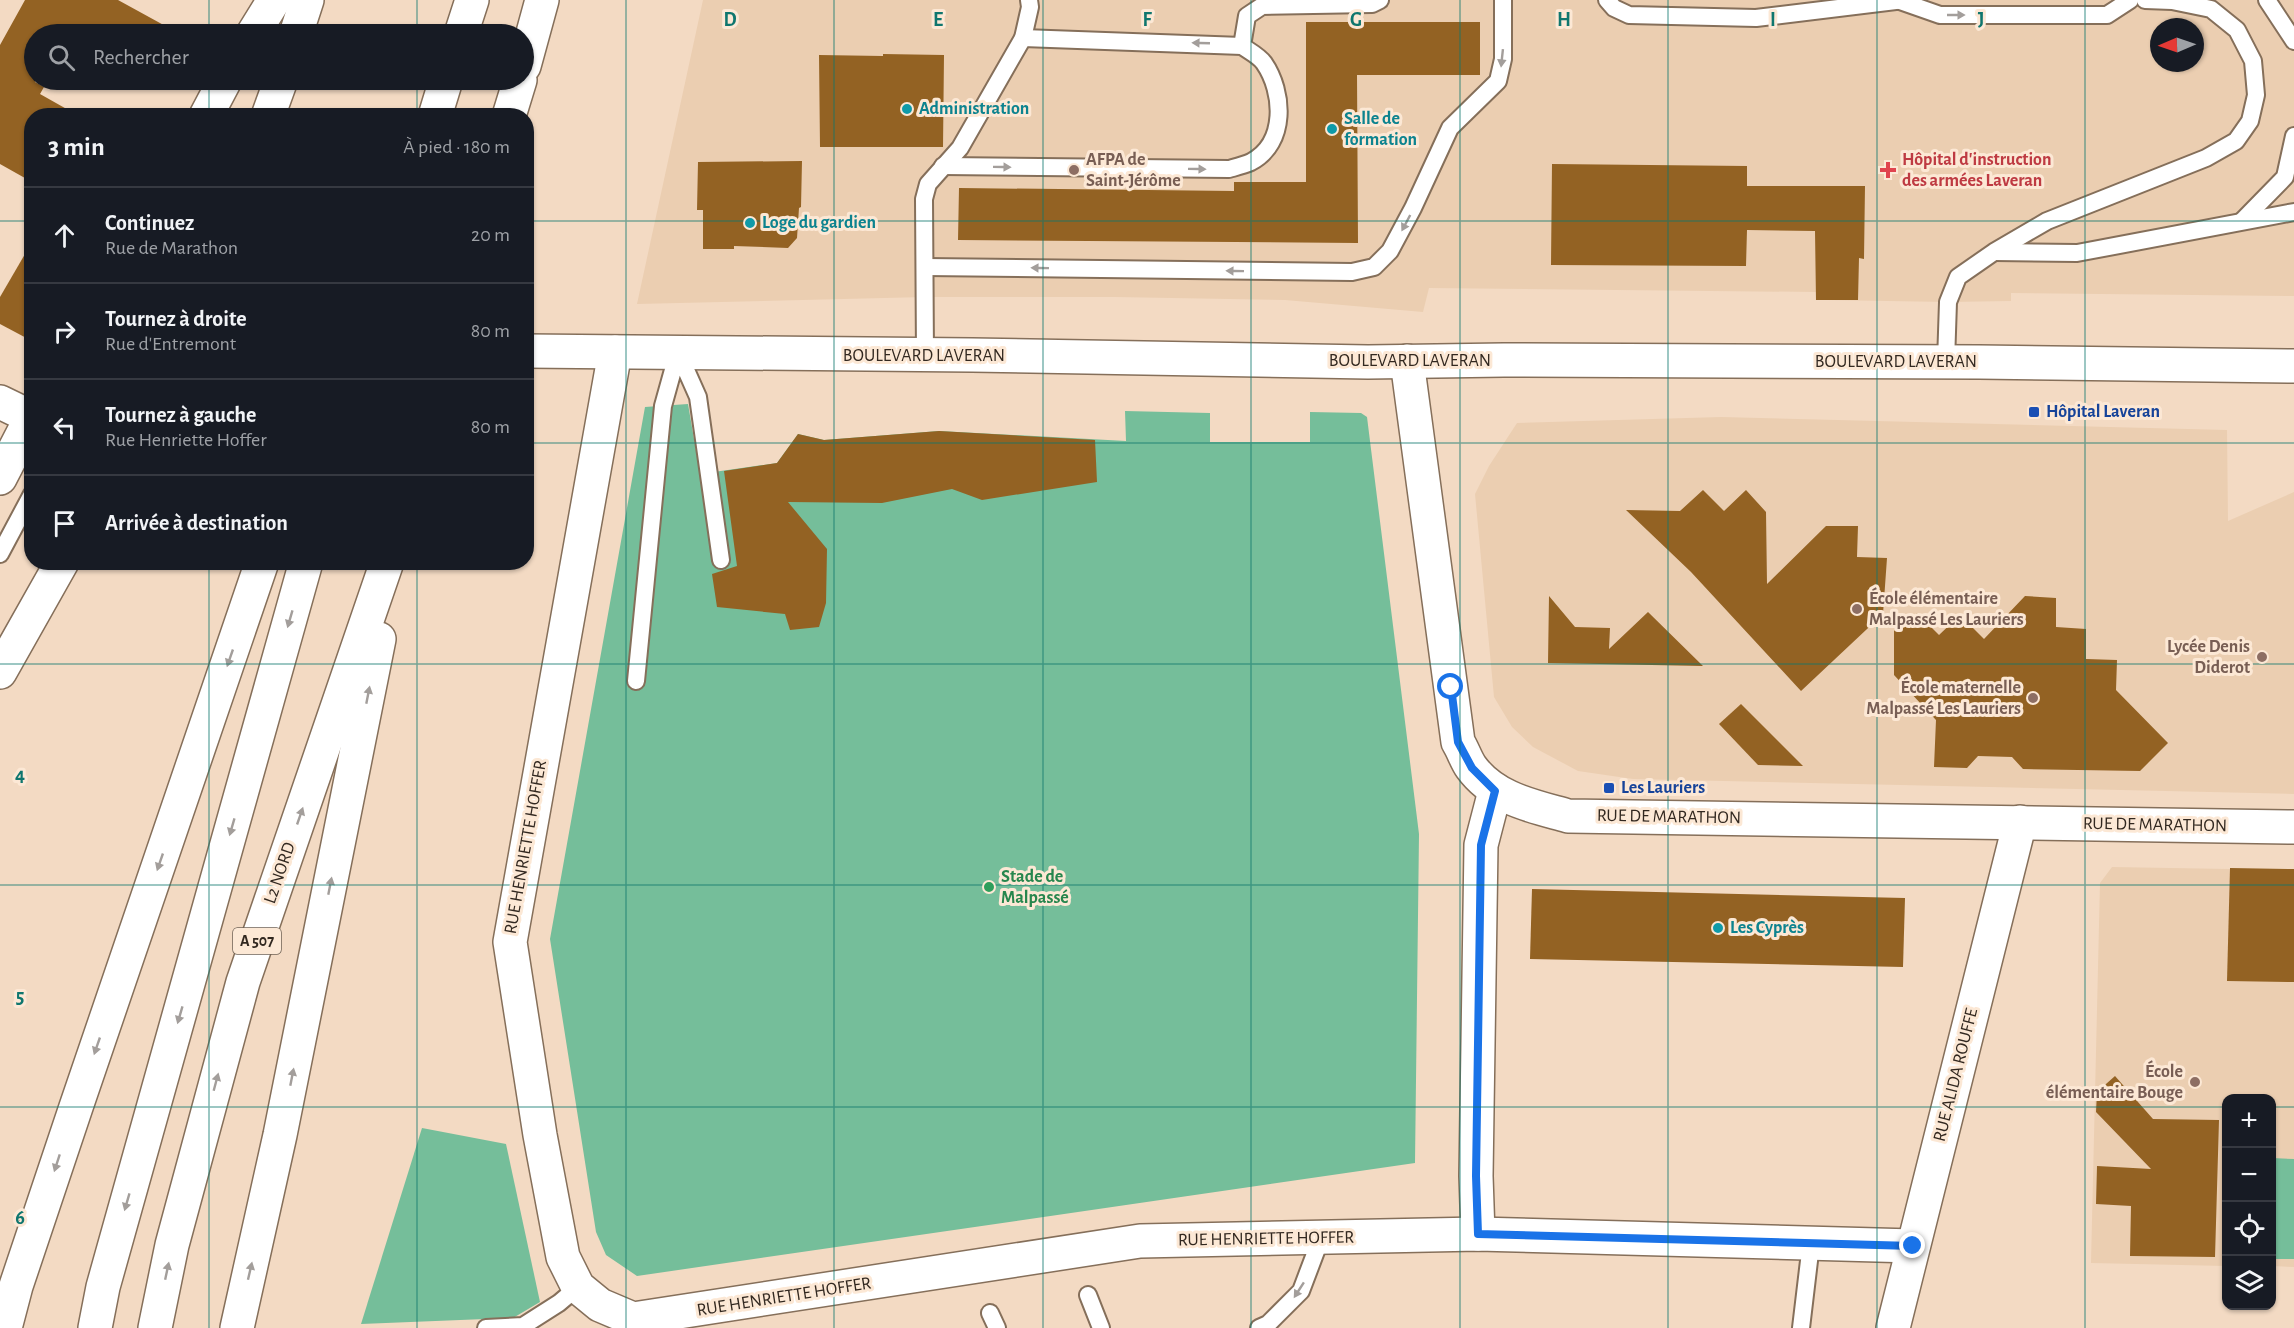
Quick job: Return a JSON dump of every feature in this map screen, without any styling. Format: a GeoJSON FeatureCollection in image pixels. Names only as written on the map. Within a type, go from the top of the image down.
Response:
{"type":"FeatureCollection","features":[{"type":"Feature","properties":{"kind":"main road"},"geometry":{"type":"LineString","coordinates":[[259,24],[274,0]]}},
{"type":"Feature","properties":{"kind":"main road"},"geometry":{"type":"LineString","coordinates":[[299,24],[307,0]]}},
{"type":"Feature","properties":{"kind":"main road"},"geometry":{"type":"LineString","coordinates":[[464,24],[472,0]]}},
{"type":"Feature","properties":{"kind":"main road"},"geometry":{"type":"LineString","coordinates":[[534,29],[542,0]]}},
{"type":"Feature","properties":{"kind":"main road"},"geometry":{"type":"LineString","coordinates":[[210,108],[220,90]]}},
{"type":"Feature","properties":{"kind":"main road"},"geometry":{"type":"LineString","coordinates":[[271,108],[277,90]]}},
{"type":"Feature","properties":{"kind":"main road"},"geometry":{"type":"LineString","coordinates":[[437,108],[443,90]]}},
{"type":"Feature","properties":{"kind":"main road"},"geometry":{"type":"LineString","coordinates":[[511,108],[517,90]]}},
{"type":"Feature","properties":{"kind":"main road","name":"BOULEVARD LAVERAN"},"geometry":{"type":"LineString","coordinates":[[534,351],[1407,361],[1946,362],[2294,366]]}},
{"type":"Feature","properties":{"kind":"main road","name":"RUE HENRIETTE HOFFER"},"geometry":{"type":"LineString","coordinates":[[615,352],[510,942],[540,1135],[563,1257],[578,1287],[600,1305],[633,1319],[1140,1241],[1478,1234],[1913,1246]]}},
{"type":"Feature","properties":{"kind":"main road","name":"RUE DE MARATHON"},"geometry":{"type":"LineString","coordinates":[[1407,361],[1458,742],[1472,768],[1495,791],[1521,802],[1568,816],[2294,827]]}},
{"type":"Feature","properties":{"kind":"main road"},"geometry":{"type":"LineString","coordinates":[[0,402],[24,413]]}},
{"type":"Feature","properties":{"kind":"main road"},"geometry":{"type":"LineString","coordinates":[[0,478],[24,430]]}},
{"type":"Feature","properties":{"kind":"main road"},"geometry":{"type":"LineString","coordinates":[[0,672],[57,570]]}},
{"type":"Feature","properties":{"kind":"main road"},"geometry":{"type":"LineString","coordinates":[[5,1328],[16,1286],[76,1107],[259,570]]}},
{"type":"Feature","properties":{"kind":"main road"},"geometry":{"type":"LineString","coordinates":[[95,1328],[103,1287],[304,570]]}},
{"type":"Feature","properties":{"kind":"main road","name":"L2 NORD"},"geometry":{"type":"LineString","coordinates":[[155,1328],[172,1245],[243,982],[384,570]]}},
{"type":"Feature","properties":{"kind":"main road"},"geometry":{"type":"LineString","coordinates":[[237,1328],[280,1135],[386,601],[395,570]]}},
{"type":"Feature","properties":{"kind":"main road"},"geometry":{"type":"LineString","coordinates":[[1478,1234],[1476,1176],[1481,845],[1495,791]]}},
{"type":"Feature","properties":{"kind":"main road","name":"RUE ALIDA ROUFFE"},"geometry":{"type":"LineString","coordinates":[[1893,1328],[2020,822]]}},
{"type":"Feature","properties":{"kind":"lane"},"geometry":{"type":"LineString","coordinates":[[925,355],[924,199],[928,184],[960,148],[1023,38],[1030,7],[1029,0]]}},
{"type":"Feature","properties":{"kind":"lane"},"geometry":{"type":"LineString","coordinates":[[1242,46],[1247,16],[1262,6],[1371,4],[1380,0]]}},
{"type":"Feature","properties":{"kind":"lane"},"geometry":{"type":"LineString","coordinates":[[925,267],[1352,272],[1374,267],[1390,251],[1413,208],[1450,128],[1498,81],[1503,59],[1503,0]]}},
{"type":"Feature","properties":{"kind":"lane"},"geometry":{"type":"LineString","coordinates":[[1607,0],[1614,8],[1629,15],[1756,18],[1902,1],[1940,15],[2107,15],[2130,0]]}},
{"type":"Feature","properties":{"kind":"lane"},"geometry":{"type":"LineString","coordinates":[[1946,362],[1948,302],[1958,278],[1994,252],[2047,221],[2206,158],[2235,141],[2250,121],[2256,94],[2253,61],[2237,30],[2211,9],[2172,1],[2145,0]]}},
{"type":"Feature","properties":{"kind":"lane"},"geometry":{"type":"LineString","coordinates":[[2267,0],[2294,41]]}},
{"type":"Feature","properties":{"kind":"lane"},"geometry":{"type":"LineString","coordinates":[[943,166],[1229,170],[1252,162],[1272,142],[1280,115],[1277,90],[1263,61],[1242,46],[1023,38]]}},
{"type":"Feature","properties":{"kind":"lane"},"geometry":{"type":"LineString","coordinates":[[2241,222],[2285,177],[2294,136]]}},
{"type":"Feature","properties":{"kind":"lane"},"geometry":{"type":"LineString","coordinates":[[1994,252],[2077,253],[2294,212]]}},
{"type":"Feature","properties":{"kind":"lane"},"geometry":{"type":"LineString","coordinates":[[678,352],[698,397],[721,560]]}},
{"type":"Feature","properties":{"kind":"lane"},"geometry":{"type":"LineString","coordinates":[[636,681],[663,406],[678,352]]}},
{"type":"Feature","properties":{"kind":"lane"},"geometry":{"type":"LineString","coordinates":[[0,554],[24,509]]}},
{"type":"Feature","properties":{"kind":"lane"},"geometry":{"type":"LineString","coordinates":[[1259,1328],[1268,1324],[1301,1291],[1321,1238]]}},
{"type":"Feature","properties":{"kind":"lane"},"geometry":{"type":"LineString","coordinates":[[1801,1328],[1811,1244]]}},
{"type":"Feature","properties":{"kind":"lane"},"geometry":{"type":"LineString","coordinates":[[486,1328],[523,1326],[559,1303],[578,1287]]}},
{"type":"Feature","properties":{"kind":"lane"},"geometry":{"type":"LineString","coordinates":[[1088,1294],[1101,1328]]}},
{"type":"Feature","properties":{"kind":"shaded area"},"geometry":{"type":"Polygon","coordinates":[[[703,0],[2294,0],[2294,296],[2011,293],[2011,301],[1948,302],[1828,300],[1816,292],[1429,288],[1423,312],[1285,300],[925,297],[637,304],[703,0]]]}},
{"type":"Feature","properties":{"kind":"shaded area","name":"École élémentaire Malpassé Les Lauriers"},"geometry":{"type":"Polygon","coordinates":[[[1721,417],[2227,430],[2228,521],[2294,492],[2294,794],[1633,779],[1578,771],[1533,747],[1512,727],[1494,697],[1475,494],[1489,466],[1517,423],[1721,417]]]}},
{"type":"Feature","properties":{"kind":"shaded area","name":"École élémentaire Bouge"},"geometry":{"type":"Polygon","coordinates":[[[2112,867],[2294,870],[2294,1267],[2276,1266],[2276,1094],[2222,1094],[2222,1266],[2091,1263],[2100,883],[2112,867]]]}},
{"type":"Feature","properties":{"kind":"green space","name":"Stade de Malpassé"},"geometry":{"type":"Polygon","coordinates":[[[688,404],[700,474],[777,463],[798,434],[824,440],[939,431],[1126,441],[1125,411],[1210,413],[1210,442],[1310,442],[1310,412],[1361,413],[1367,417],[1419,834],[1415,1163],[637,1276],[606,1255],[596,1232],[550,939],[645,407],[688,404]]]}},
{"type":"Feature","properties":{"kind":"green space"},"geometry":{"type":"Polygon","coordinates":[[[422,1128],[506,1144],[540,1302],[513,1318],[361,1324],[422,1128]]]}},
{"type":"Feature","properties":{"kind":"green space"},"geometry":{"type":"Polygon","coordinates":[[[2276,1158],[2294,1159],[2294,1259],[2276,1259],[2276,1158]]]}},
{"type":"Feature","properties":{"kind":"building"},"geometry":{"type":"Polygon","coordinates":[[[25,0],[118,0],[162,24],[24,24],[24,90],[42,90],[40,94],[65,108],[24,108],[24,178],[0,164],[0,45],[25,0]]]}},
{"type":"Feature","properties":{"kind":"building","name":"Salle de formation"},"geometry":{"type":"Polygon","coordinates":[[[1306,22],[1480,22],[1480,75],[1357,75],[1358,243],[958,240],[959,188],[1234,191],[1234,182],[1306,182],[1306,22]]]}},
{"type":"Feature","properties":{"kind":"building"},"geometry":{"type":"Polygon","coordinates":[[[883,54],[944,55],[943,147],[820,147],[819,55],[883,56],[883,54]]]}},
{"type":"Feature","properties":{"kind":"building"},"geometry":{"type":"Polygon","coordinates":[[[802,161],[801,207],[799,208],[797,238],[788,248],[734,246],[734,249],[703,249],[703,210],[697,210],[698,162],[802,161]]]}},
{"type":"Feature","properties":{"kind":"building"},"geometry":{"type":"Polygon","coordinates":[[[1552,164],[1747,166],[1747,186],[1865,186],[1864,259],[1859,258],[1858,300],[1816,300],[1815,231],[1747,230],[1746,266],[1551,265],[1552,164]]]}},
{"type":"Feature","properties":{"kind":"building"},"geometry":{"type":"Polygon","coordinates":[[[24,256],[24,337],[0,324],[0,297],[24,256]]]}},
{"type":"Feature","properties":{"kind":"building"},"geometry":{"type":"Polygon","coordinates":[[[939,431],[1095,440],[1097,482],[982,500],[952,489],[882,503],[788,502],[827,549],[826,603],[819,627],[790,630],[785,614],[717,607],[712,574],[737,566],[724,471],[777,463],[798,434],[824,440],[939,431]]]}},
{"type":"Feature","properties":{"kind":"building"},"geometry":{"type":"Polygon","coordinates":[[[1703,490],[1724,511],[1746,490],[1766,512],[1767,584],[1826,526],[1858,526],[1857,557],[1887,558],[1883,614],[1801,691],[1691,572],[1626,510],[1680,511],[1703,490]]]}},
{"type":"Feature","properties":{"kind":"building"},"geometry":{"type":"Polygon","coordinates":[[[1549,596],[1575,627],[1610,628],[1609,649],[1648,612],[1703,666],[1548,663],[1549,596]]]}},
{"type":"Feature","properties":{"kind":"building"},"geometry":{"type":"Polygon","coordinates":[[[2025,596],[2056,598],[2056,627],[2086,629],[2086,659],[2117,660],[2116,690],[2168,743],[2140,771],[2023,769],[2012,757],[1978,756],[1967,768],[1934,767],[1936,720],[1894,675],[1894,631],[1917,613],[1939,635],[1960,615],[1984,639],[2025,596]]]}},
{"type":"Feature","properties":{"kind":"building"},"geometry":{"type":"Polygon","coordinates":[[[1741,704],[1803,766],[1758,765],[1719,724],[1741,704]]]}},
{"type":"Feature","properties":{"kind":"building"},"geometry":{"type":"Polygon","coordinates":[[[2230,868],[2294,869],[2294,982],[2227,981],[2230,868]]]}},
{"type":"Feature","properties":{"kind":"building","name":"Les Cyprès"},"geometry":{"type":"Polygon","coordinates":[[[1532,889],[1905,898],[1903,967],[1530,959],[1532,889]]]}},
{"type":"Feature","properties":{"kind":"building"},"geometry":{"type":"Polygon","coordinates":[[[2115,1076],[2153,1119],[2219,1120],[2215,1257],[2130,1256],[2131,1206],[2096,1204],[2097,1166],[2151,1169],[2096,1112],[2097,1092],[2115,1076]]]}},
{"type":"Feature","properties":{"kind":"place","name":"Administration"},"geometry":{"type":"Point","coordinates":[907,109]}},
{"type":"Feature","properties":{"kind":"place","name":"Salle de formation"},"geometry":{"type":"Point","coordinates":[1332,129]}},
{"type":"Feature","properties":{"kind":"place","name":"AFPA de Saint-Jérôme"},"geometry":{"type":"Point","coordinates":[1074,170]}},
{"type":"Feature","properties":{"kind":"place","name":"Hôpital d'instruction des armées Laveran"},"geometry":{"type":"Point","coordinates":[1888,170]}},
{"type":"Feature","properties":{"kind":"place","name":"Loge du gardien"},"geometry":{"type":"Point","coordinates":[750,223]}},
{"type":"Feature","properties":{"kind":"place","name":"Hôpital Laveran"},"geometry":{"type":"Point","coordinates":[2034,412]}},
{"type":"Feature","properties":{"kind":"place","name":"École élémentaire Malpassé Les Lauriers"},"geometry":{"type":"Point","coordinates":[1857,609]}},
{"type":"Feature","properties":{"kind":"place","name":"Lycée Denis Diderot"},"geometry":{"type":"Point","coordinates":[2262,657]}},
{"type":"Feature","properties":{"kind":"place","name":"École maternelle Malpassé Les Lauriers"},"geometry":{"type":"Point","coordinates":[2033,698]}},
{"type":"Feature","properties":{"kind":"place","name":"Les Lauriers"},"geometry":{"type":"Point","coordinates":[1609,788]}},
{"type":"Feature","properties":{"kind":"place","name":"Stade de Malpassé"},"geometry":{"type":"Point","coordinates":[989,887]}},
{"type":"Feature","properties":{"kind":"place","name":"Les Cyprès"},"geometry":{"type":"Point","coordinates":[1718,928]}},
{"type":"Feature","properties":{"kind":"place","name":"École élémentaire Bouge"},"geometry":{"type":"Point","coordinates":[2195,1082]}},
{"type":"Feature","properties":{"kind":"route"},"geometry":{"type":"LineString","coordinates":[[1451,687],[1458,742],[1472,768],[1495,791],[1481,845],[1476,1176],[1478,1234],[1913,1246]]}}]}
